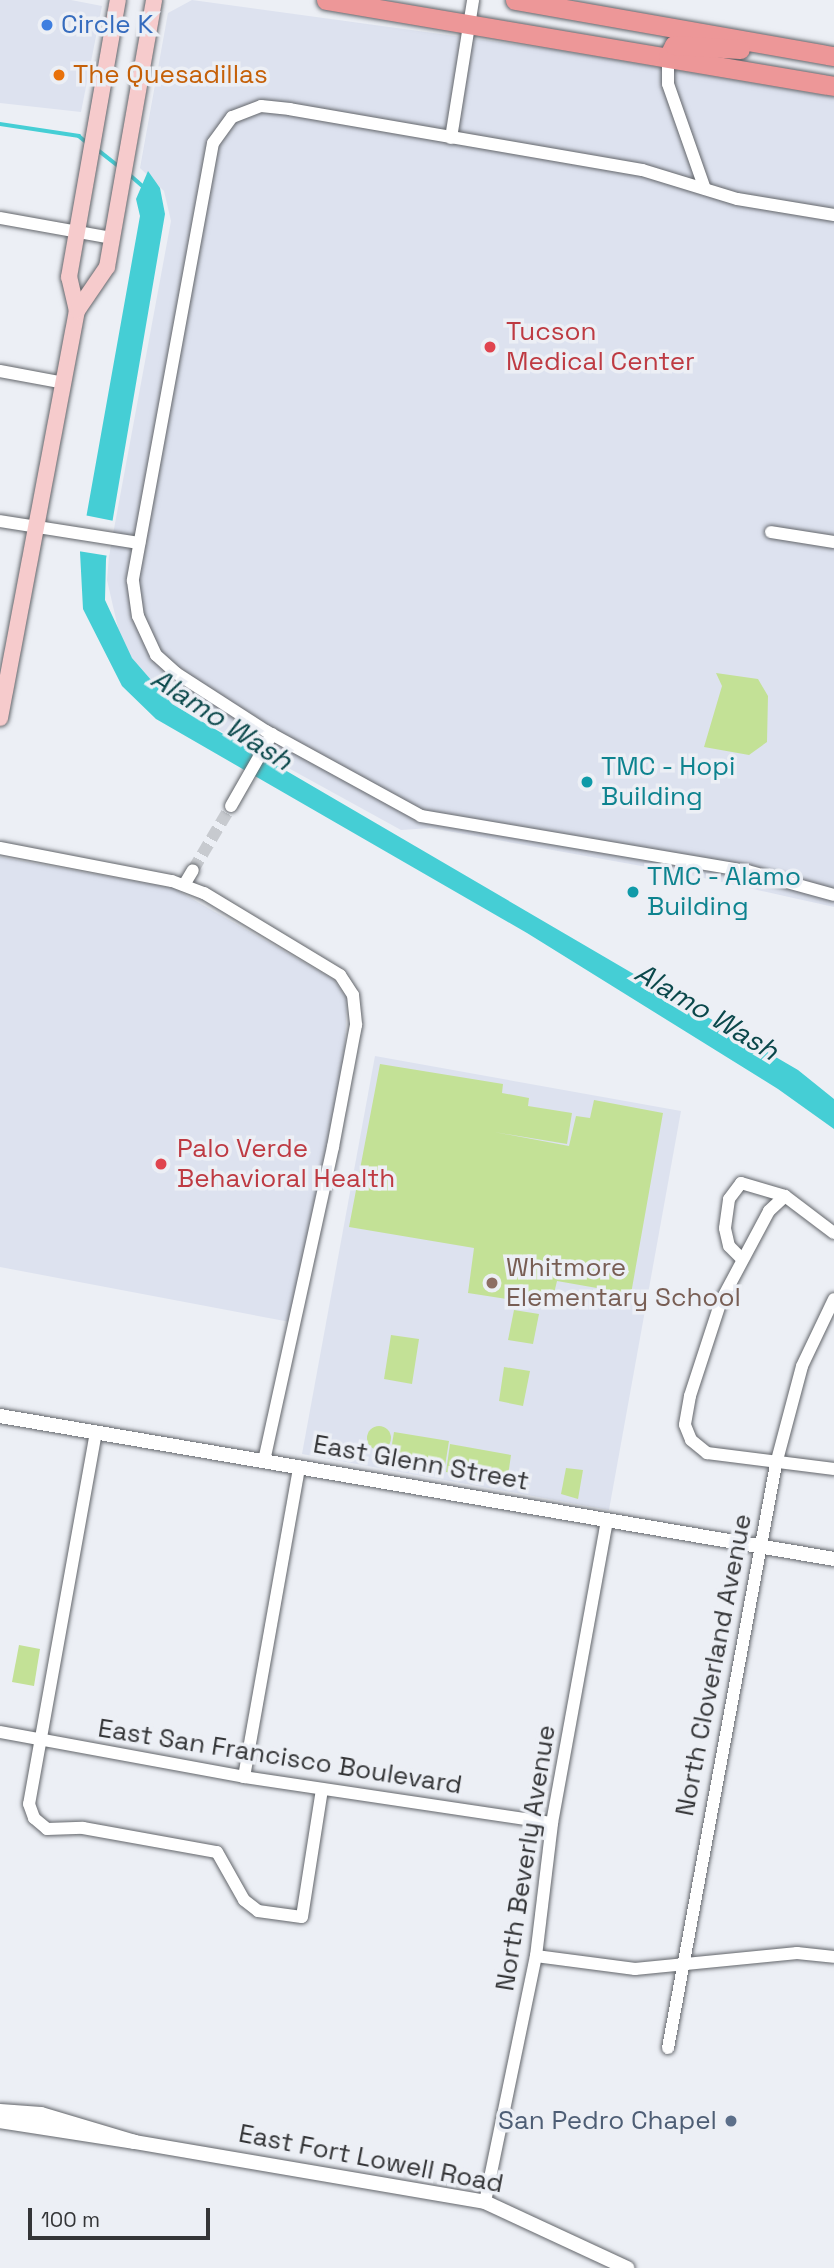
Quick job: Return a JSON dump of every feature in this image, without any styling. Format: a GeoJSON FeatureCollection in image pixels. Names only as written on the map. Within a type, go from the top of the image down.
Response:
{"type":"FeatureCollection","features":[{"type":"Feature","properties":{"kind":"main road"},"geometry":{"type":"LineString","coordinates":[[0,718],[4,673],[36,526],[77,311],[69,277],[118,0]]}},
{"type":"Feature","properties":{"kind":"main road"},"geometry":{"type":"LineString","coordinates":[[77,311],[107,267],[154,0]]}},
{"type":"Feature","properties":{"kind":"main road"},"geometry":{"type":"LineString","coordinates":[[326,0],[834,86]]}},
{"type":"Feature","properties":{"kind":"main road"},"geometry":{"type":"LineString","coordinates":[[515,0],[834,56]]}},
{"type":"Feature","properties":{"kind":"main road"},"geometry":{"type":"LineString","coordinates":[[668,57],[674,45],[732,50],[771,45]]}},
{"type":"Feature","properties":{"kind":"street"},"geometry":{"type":"LineString","coordinates":[[451,138],[473,0]]}},
{"type":"Feature","properties":{"kind":"street"},"geometry":{"type":"LineString","coordinates":[[668,57],[668,84],[705,189]]}},
{"type":"Feature","properties":{"kind":"street"},"geometry":{"type":"LineString","coordinates":[[834,215],[705,189],[642,170],[261,106],[232,117],[213,143],[133,581],[138,616],[156,655],[188,682],[268,740],[421,816],[747,871],[834,895]]}},
{"type":"Feature","properties":{"kind":"street"},"geometry":{"type":"LineString","coordinates":[[0,218],[112,238]]}},
{"type":"Feature","properties":{"kind":"street"},"geometry":{"type":"LineString","coordinates":[[0,371],[64,383]]}},
{"type":"Feature","properties":{"kind":"street"},"geometry":{"type":"LineString","coordinates":[[0,521],[139,543]]}},
{"type":"Feature","properties":{"kind":"street"},"geometry":{"type":"LineString","coordinates":[[771,532],[834,542]]}},
{"type":"Feature","properties":{"kind":"street"},"geometry":{"type":"LineString","coordinates":[[231,806],[268,740]]}},
{"type":"Feature","properties":{"kind":"street"},"geometry":{"type":"LineString","coordinates":[[0,848],[184,885],[340,975],[353,995],[356,1026],[338,1121],[264,1461]]}},
{"type":"Feature","properties":{"kind":"street"},"geometry":{"type":"LineString","coordinates":[[184,885],[193,870]]}},
{"type":"Feature","properties":{"kind":"street"},"geometry":{"type":"LineString","coordinates":[[742,1259],[729,1246],[724,1228],[729,1199],[741,1183],[785,1196],[834,1233]]}},
{"type":"Feature","properties":{"kind":"street"},"geometry":{"type":"LineString","coordinates":[[785,1196],[769,1211],[721,1301],[690,1396],[685,1425],[691,1440],[707,1452],[776,1464],[834,1469]]}},
{"type":"Feature","properties":{"kind":"street","name":"North Cloverland Avenue"},"geometry":{"type":"LineString","coordinates":[[668,2048],[758,1546],[776,1464],[802,1366],[834,1299]]}},
{"type":"Feature","properties":{"kind":"street","name":"East Glenn Street"},"geometry":{"type":"LineString","coordinates":[[0,1416],[834,1559]]}},
{"type":"Feature","properties":{"kind":"street"},"geometry":{"type":"LineString","coordinates":[[96,1432],[29,1804],[34,1818],[47,1829],[83,1828],[217,1852],[244,1900],[258,1911],[302,1917],[322,1790]]}},
{"type":"Feature","properties":{"kind":"street"},"geometry":{"type":"LineString","coordinates":[[244,1777],[299,1467]]}},
{"type":"Feature","properties":{"kind":"street","name":"North Beverly Avenue"},"geometry":{"type":"LineString","coordinates":[[485,2202],[536,1956],[552,1824],[607,1520]]}},
{"type":"Feature","properties":{"kind":"street","name":"East San Francisco Boulevard"},"geometry":{"type":"LineString","coordinates":[[0,1732],[244,1777],[552,1824]]}},
{"type":"Feature","properties":{"kind":"street"},"geometry":{"type":"LineString","coordinates":[[536,1956],[635,1969],[682,1961],[797,1952],[834,1957]]}},
{"type":"Feature","properties":{"kind":"street","name":"East Fort Lowell Road"},"geometry":{"type":"LineString","coordinates":[[0,2111],[41,2114],[135,2142]]}},
{"type":"Feature","properties":{"kind":"street","name":"East Fort Lowell Road"},"geometry":{"type":"LineString","coordinates":[[0,2121],[485,2202],[514,2212],[627,2268]]}},
{"type":"Feature","properties":{"kind":"shaded area"},"geometry":{"type":"Polygon","coordinates":[[[0,0],[71,0],[102,6],[81,112],[0,103],[0,0]]]}},
{"type":"Feature","properties":{"kind":"shaded area","name":"Tucson Medical Center"},"geometry":{"type":"Polygon","coordinates":[[[192,0],[551,49],[834,97],[834,907],[686,874],[431,828],[401,830],[172,704],[132,658],[121,641],[107,580],[109,556],[171,221],[164,191],[140,168],[168,13],[192,0]]]}},
{"type":"Feature","properties":{"kind":"shaded area","name":"Palo Verde Behavioral Health"},"geometry":{"type":"Polygon","coordinates":[[[0,857],[173,888],[333,979],[347,998],[344,1061],[290,1322],[0,1267],[0,857]]]}},
{"type":"Feature","properties":{"kind":"shaded area","name":"Whitmore Elementary School"},"geometry":{"type":"Polygon","coordinates":[[[375,1056],[681,1111],[609,1510],[302,1454],[375,1056]]]}},
{"type":"Feature","properties":{"kind":"green space"},"geometry":{"type":"Polygon","coordinates":[[[716,673],[758,679],[768,696],[767,742],[749,755],[704,747],[722,686],[716,673]]]}},
{"type":"Feature","properties":{"kind":"green space"},"geometry":{"type":"Polygon","coordinates":[[[380,1064],[503,1084],[502,1093],[529,1098],[528,1106],[572,1113],[567,1144],[494,1132],[569,1146],[576,1116],[590,1118],[594,1100],[663,1113],[631,1294],[557,1281],[551,1306],[468,1293],[474,1248],[349,1227],[380,1064]]]}},
{"type":"Feature","properties":{"kind":"green space"},"geometry":{"type":"Polygon","coordinates":[[[514,1310],[539,1314],[533,1344],[508,1340],[514,1310]]]}},
{"type":"Feature","properties":{"kind":"green space"},"geometry":{"type":"Polygon","coordinates":[[[391,1335],[419,1339],[412,1384],[384,1379],[391,1335]]]}},
{"type":"Feature","properties":{"kind":"green space"},"geometry":{"type":"Polygon","coordinates":[[[504,1367],[530,1371],[523,1406],[499,1401],[504,1367]]]}},
{"type":"Feature","properties":{"kind":"green space"},"geometry":{"type":"Polygon","coordinates":[[[379,1426],[390,1433],[391,1438],[384,1449],[379,1450],[368,1443],[367,1438],[374,1427],[379,1426]]]}},
{"type":"Feature","properties":{"kind":"green space"},"geometry":{"type":"Polygon","coordinates":[[[394,1432],[449,1441],[445,1466],[390,1456],[394,1432]]]}},
{"type":"Feature","properties":{"kind":"green space"},"geometry":{"type":"Polygon","coordinates":[[[450,1444],[511,1455],[507,1483],[446,1472],[450,1444]]]}},
{"type":"Feature","properties":{"kind":"green space"},"geometry":{"type":"Polygon","coordinates":[[[566,1468],[583,1470],[578,1499],[561,1494],[566,1468]]]}},
{"type":"Feature","properties":{"kind":"green space"},"geometry":{"type":"Polygon","coordinates":[[[19,1645],[40,1649],[34,1686],[12,1682],[19,1645]]]}},
{"type":"Feature","properties":{"kind":"water","name":"Alamo Wash"},"geometry":{"type":"Polygon","coordinates":[[[148,171],[160,188],[165,214],[106,559],[105,600],[132,658],[172,704],[798,1070],[834,1099],[834,1129],[778,1089],[527,933],[156,719],[122,686],[83,609],[80,552],[140,216],[136,199],[148,171]]]}},
{"type":"Feature","properties":{"kind":"pier"},"geometry":{"type":"Polygon","coordinates":[[[84,515],[114,521],[109,556],[78,551],[84,515]]]}},
{"type":"Feature","properties":{"kind":"waterway","name":"Alamo Wash"},"geometry":{"type":"LineString","coordinates":[[0,124],[79,136],[89,144]]}},
{"type":"Feature","properties":{"kind":"waterway","name":"Alamo Wash"},"geometry":{"type":"LineString","coordinates":[[98,150],[120,167]]}},
{"type":"Feature","properties":{"kind":"waterway","name":"Alamo Wash"},"geometry":{"type":"LineString","coordinates":[[129,174],[144,187]]}},
{"type":"Feature","properties":{"kind":"tunnel"},"geometry":{"type":"LineString","coordinates":[[193,870],[231,806]]}},
{"type":"Feature","properties":{"kind":"place","name":"Circle K"},"geometry":{"type":"Point","coordinates":[47,25]}},
{"type":"Feature","properties":{"kind":"place","name":"The Quesadillas"},"geometry":{"type":"Point","coordinates":[59,75]}},
{"type":"Feature","properties":{"kind":"place","name":"Tucson Medical Center"},"geometry":{"type":"Point","coordinates":[490,347]}},
{"type":"Feature","properties":{"kind":"place","name":"TMC - Hopi Building"},"geometry":{"type":"Point","coordinates":[587,782]}},
{"type":"Feature","properties":{"kind":"place","name":"TMC - Alamo Building"},"geometry":{"type":"Point","coordinates":[633,892]}},
{"type":"Feature","properties":{"kind":"place","name":"Palo Verde Behavioral Health"},"geometry":{"type":"Point","coordinates":[161,1164]}},
{"type":"Feature","properties":{"kind":"place","name":"Whitmore Elementary School"},"geometry":{"type":"Point","coordinates":[492,1283]}},
{"type":"Feature","properties":{"kind":"place","name":"San Pedro Chapel"},"geometry":{"type":"Point","coordinates":[731,2121]}}]}
